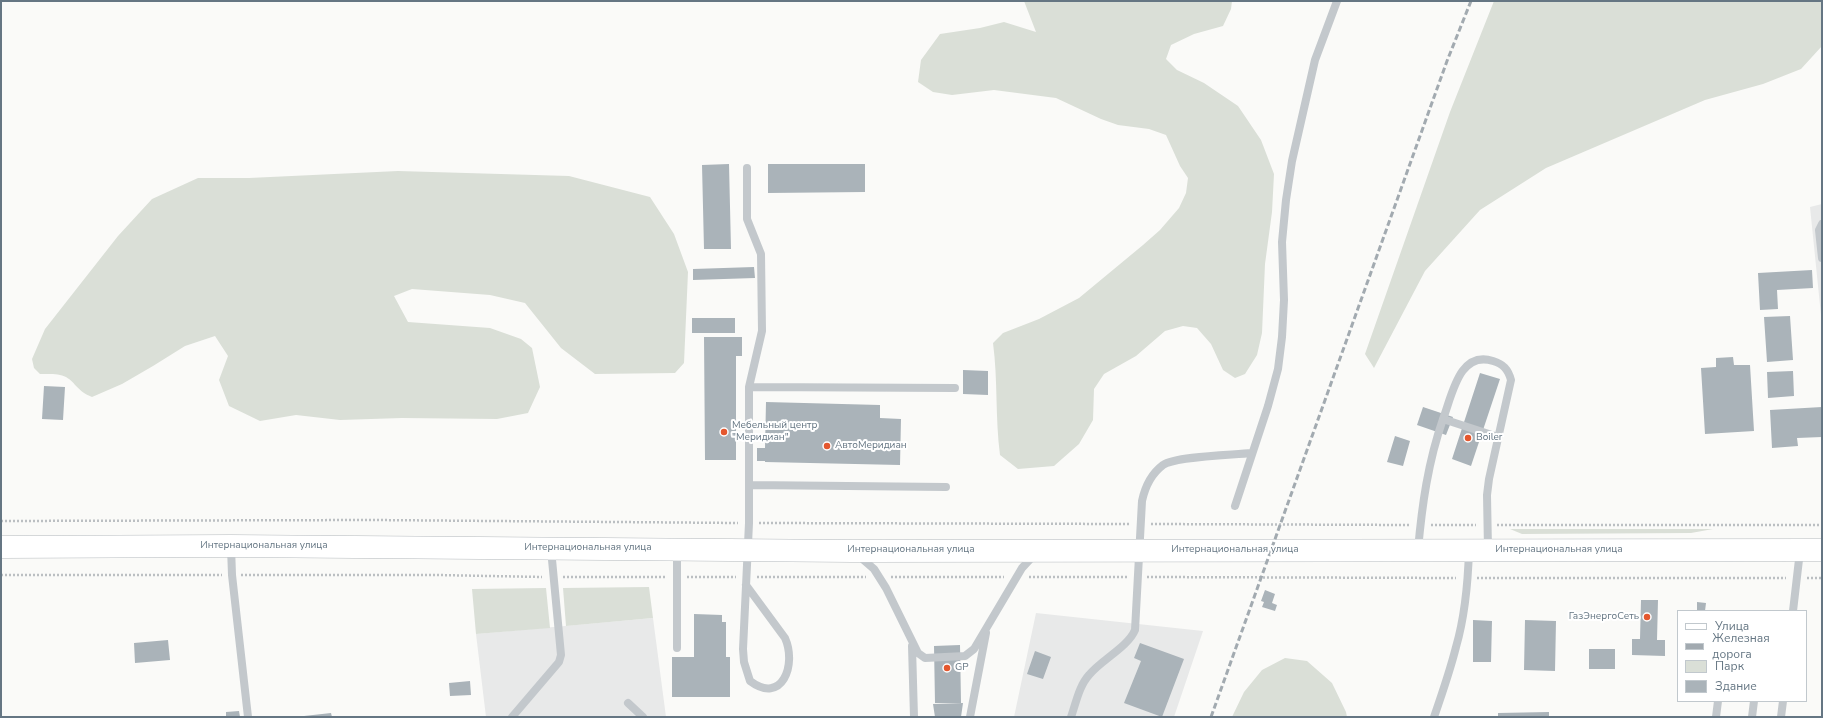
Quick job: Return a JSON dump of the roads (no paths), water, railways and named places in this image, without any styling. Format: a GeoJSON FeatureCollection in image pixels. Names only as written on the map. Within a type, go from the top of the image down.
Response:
{"type":"FeatureCollection","features":[{"type":"Feature","properties":{"kind":"main road","name":"Интернациональная улица"},"geometry":{"type":"LineString","coordinates":[[1,547],[231,546],[852,551],[1822,550]]}},
{"type":"Feature","properties":{"kind":"lane"},"geometry":{"type":"LineString","coordinates":[[1235,506],[1268,406],[1278,368],[1282,337],[1284,300],[1282,242],[1292,161],[1316,60],[1337,1]]}},
{"type":"Feature","properties":{"kind":"lane"},"geometry":{"type":"LineString","coordinates":[[746,581],[785,638],[788,646],[789,670],[786,677],[773,688],[763,688],[750,681],[744,662],[746,581],[749,523],[749,387],[762,331],[761,254],[747,219],[747,168]]}},
{"type":"Feature","properties":{"kind":"lane"},"geometry":{"type":"LineString","coordinates":[[1822,224],[1819,230],[1822,258]]}},
{"type":"Feature","properties":{"kind":"lane"},"geometry":{"type":"LineString","coordinates":[[1418,550],[1420,525],[1433,447],[1461,372],[1470,362],[1479,359],[1487,359],[1500,363],[1509,372],[1511,380],[1488,484],[1487,525],[1468,578],[1457,646],[1434,717]]}},
{"type":"Feature","properties":{"kind":"lane"},"geometry":{"type":"LineString","coordinates":[[749,387],[955,388]]}},
{"type":"Feature","properties":{"kind":"lane"},"geometry":{"type":"LineString","coordinates":[[1443,419],[1498,437]]}},
{"type":"Feature","properties":{"kind":"lane"},"geometry":{"type":"LineString","coordinates":[[1071,717],[1084,682],[1090,674],[1134,633],[1136,624],[1142,501],[1144,491],[1149,481],[1165,464],[1177,460],[1251,454]]}},
{"type":"Feature","properties":{"kind":"lane"},"geometry":{"type":"LineString","coordinates":[[749,485],[946,487]]}},
{"type":"Feature","properties":{"kind":"lane"},"geometry":{"type":"LineString","coordinates":[[231,546],[232,575],[243,688],[248,717]]}},
{"type":"Feature","properties":{"kind":"lane"},"geometry":{"type":"LineString","coordinates":[[512,717],[559,662],[561,655],[551,548]]}},
{"type":"Feature","properties":{"kind":"lane"},"geometry":{"type":"LineString","coordinates":[[677,549],[677,648]]}},
{"type":"Feature","properties":{"kind":"lane"},"geometry":{"type":"LineString","coordinates":[[852,551],[867,562],[880,577],[918,653],[924,658],[965,656],[974,649],[1017,577],[1038,550]]}},
{"type":"Feature","properties":{"kind":"lane"},"geometry":{"type":"LineString","coordinates":[[1793,610],[1800,550]]}},
{"type":"Feature","properties":{"kind":"lane"},"geometry":{"type":"LineString","coordinates":[[970,717],[986,628]]}},
{"type":"Feature","properties":{"kind":"lane"},"geometry":{"type":"LineString","coordinates":[[912,640],[914,717]]}},
{"type":"Feature","properties":{"kind":"lane"},"geometry":{"type":"LineString","coordinates":[[1716,717],[1718,702]]}},
{"type":"Feature","properties":{"kind":"lane"},"geometry":{"type":"LineString","coordinates":[[1752,717],[1754,702]]}},
{"type":"Feature","properties":{"kind":"lane"},"geometry":{"type":"LineString","coordinates":[[1781,717],[1783,702]]}},
{"type":"Feature","properties":{"kind":"lane"},"geometry":{"type":"LineString","coordinates":[[628,703],[643,717]]}},
{"type":"Feature","properties":{"kind":"railway"},"geometry":{"type":"LineString","coordinates":[[1211,717],[1447,61],[1471,1]]}},
{"type":"Feature","properties":{"kind":"place","name":"Мебельный центр \"Меридиан\""},"geometry":{"type":"Point","coordinates":[724,432]}},
{"type":"Feature","properties":{"kind":"place","name":"Boiler"},"geometry":{"type":"Point","coordinates":[1468,438]}},
{"type":"Feature","properties":{"kind":"place","name":"АвтоМеридиан"},"geometry":{"type":"Point","coordinates":[827,446]}},
{"type":"Feature","properties":{"kind":"place","name":"ГазЭнергоСеть"},"geometry":{"type":"Point","coordinates":[1647,617]}},
{"type":"Feature","properties":{"kind":"place","name":"GP"},"geometry":{"type":"Point","coordinates":[947,668]}}]}
